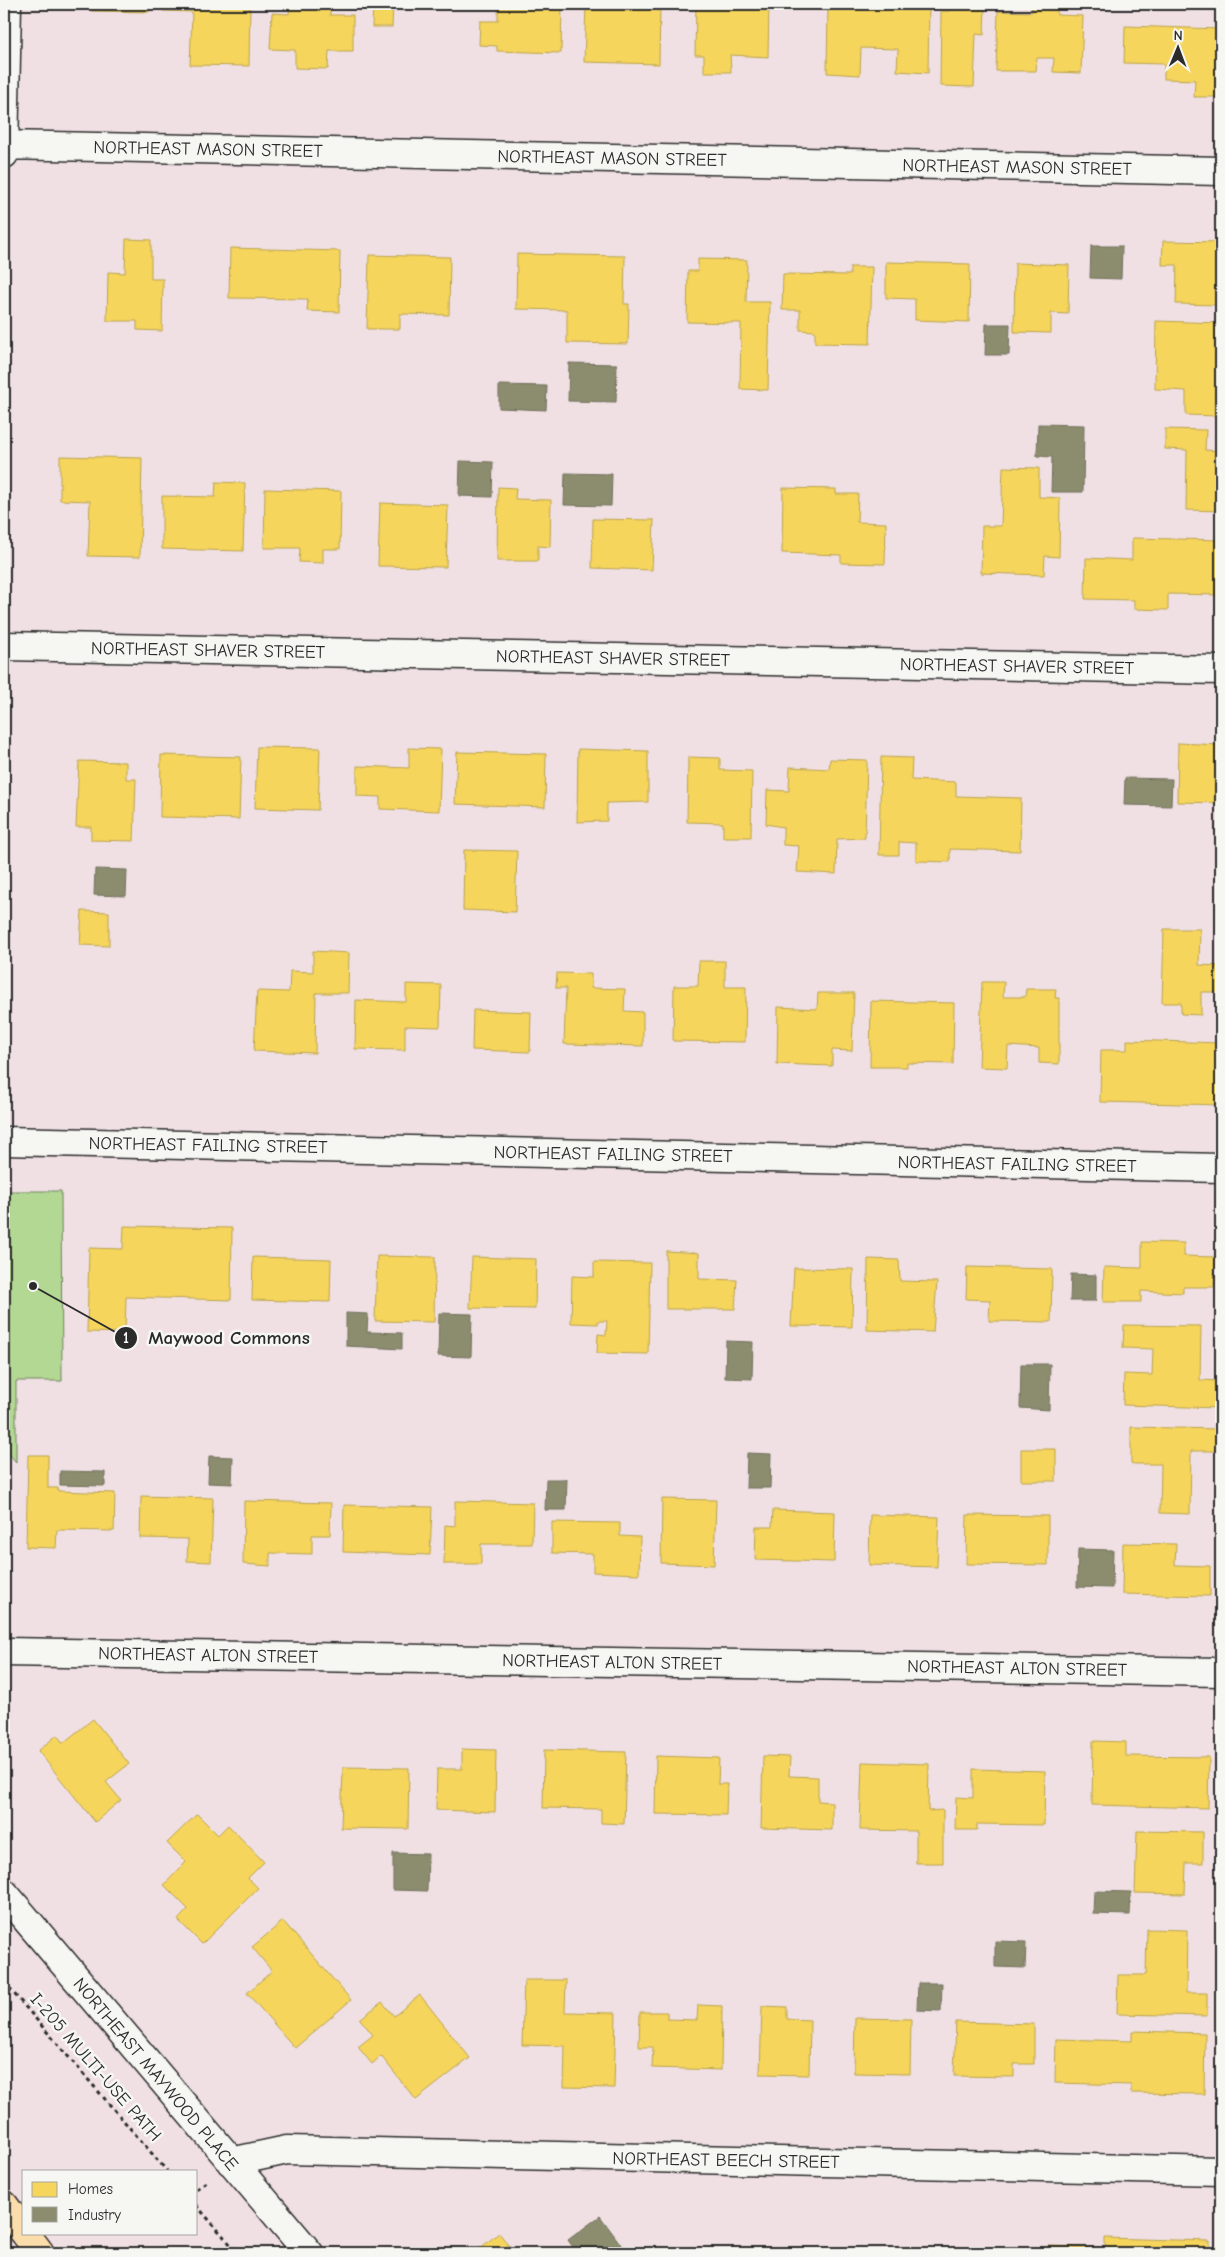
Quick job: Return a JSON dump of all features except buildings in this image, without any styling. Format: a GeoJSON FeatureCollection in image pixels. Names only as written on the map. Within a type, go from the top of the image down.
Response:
{"type":"FeatureCollection","features":[{"type":"Feature","properties":{"kind":"highway"},"geometry":{"type":"LineString","coordinates":[[4,2205],[22,2229]]}},
{"type":"Feature","properties":{"kind":"highway"},"geometry":{"type":"LineString","coordinates":[[26,2234],[40,2253]]}},
{"type":"Feature","properties":{"kind":"street"},"geometry":{"type":"LineString","coordinates":[[4,154],[7,4]]}},
{"type":"Feature","properties":{"kind":"street","name":"NORTHEAST MASON STREET"},"geometry":{"type":"LineString","coordinates":[[4,145],[1221,171]]}},
{"type":"Feature","properties":{"kind":"street","name":"NORTHEAST SHAVER STREET"},"geometry":{"type":"LineString","coordinates":[[4,646],[1221,670]]}},
{"type":"Feature","properties":{"kind":"street","name":"NORTHEAST FAILING STREET"},"geometry":{"type":"LineString","coordinates":[[4,1141],[1221,1168]]}},
{"type":"Feature","properties":{"kind":"street","name":"NORTHEAST ALTON STREET"},"geometry":{"type":"LineString","coordinates":[[4,1652],[1221,1672]]}},
{"type":"Feature","properties":{"kind":"street","name":"NORTHEAST MAYWOOD PLACE"},"geometry":{"type":"LineString","coordinates":[[4,1893],[309,2253]]}},
{"type":"Feature","properties":{"kind":"street","name":"NORTHEAST BEECH STREET"},"geometry":{"type":"LineString","coordinates":[[231,2162],[287,2150],[1221,2171]]}},
{"type":"Feature","properties":{"kind":"path","name":"I-205 MULTI-USE PATH"},"geometry":{"type":"LineString","coordinates":[[4,1982],[166,2170]]}},
{"type":"Feature","properties":{"kind":"path"},"geometry":{"type":"LineString","coordinates":[[198,2207],[238,2253]]}},
{"type":"Feature","properties":{"kind":"green space"},"geometry":{"type":"Polygon","coordinates":[[[4,1191],[61,1191],[62,1381],[16,1381],[16,1462],[4,1448],[4,1191]]]}},
{"type":"Feature","properties":{"kind":"place","name":"Maywood Commons"},"geometry":{"type":"Point","coordinates":[33,1286]}}]}
